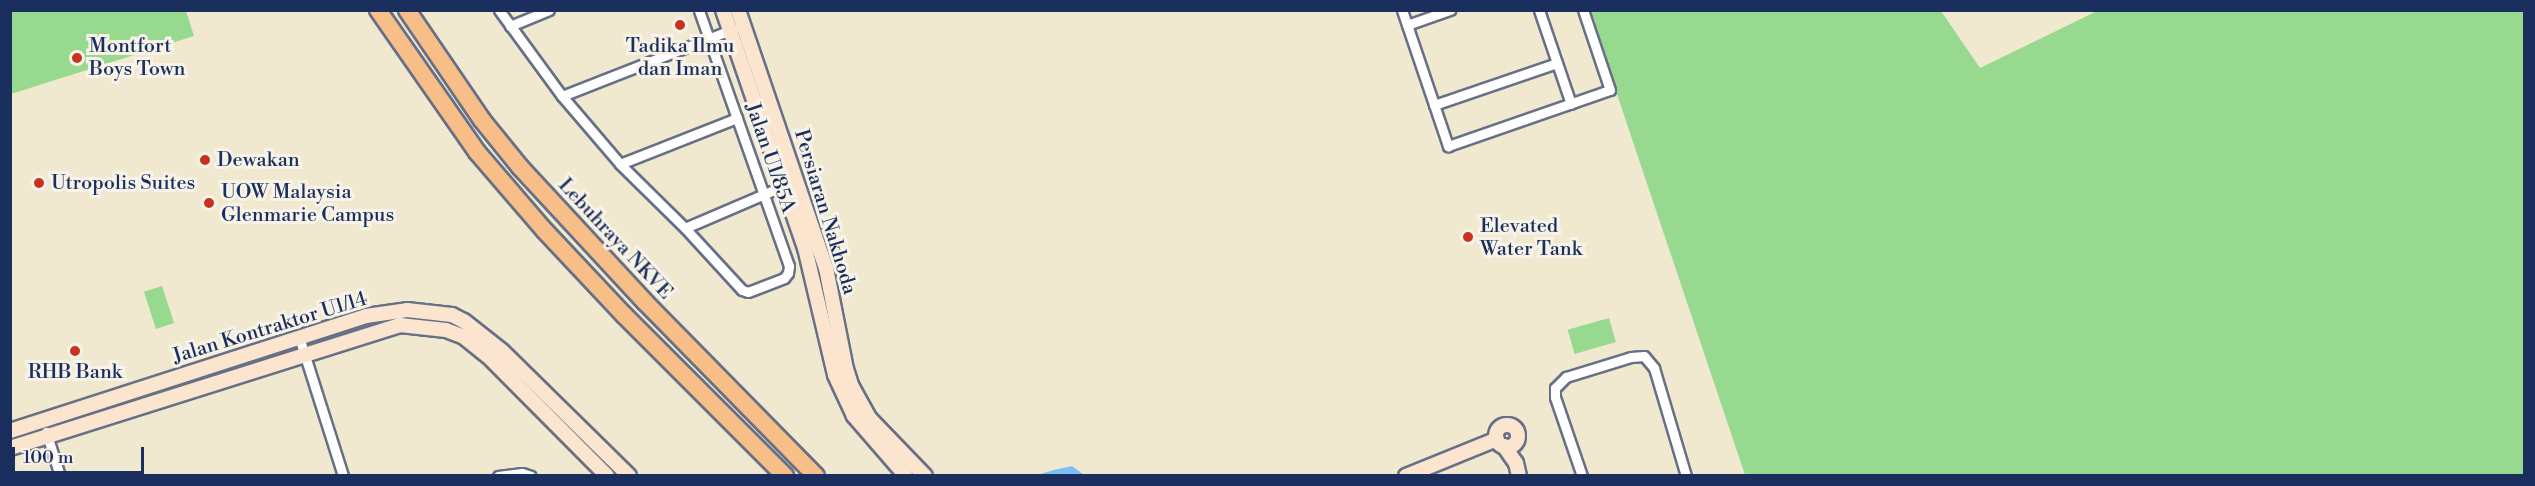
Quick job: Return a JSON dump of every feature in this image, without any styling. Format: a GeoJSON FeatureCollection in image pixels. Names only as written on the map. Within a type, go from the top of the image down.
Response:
{"type":"FeatureCollection","features":[{"type":"Feature","properties":{"kind":"highway"},"geometry":{"type":"LineString","coordinates":[[378,10],[477,152],[545,231],[624,315],[785,476]]}},
{"type":"Feature","properties":{"kind":"highway","name":"Lebuhraya NKVE"},"geometry":{"type":"LineString","coordinates":[[407,10],[482,120],[520,167],[645,302],[816,476]]}},
{"type":"Feature","properties":{"kind":"street"},"geometry":{"type":"LineString","coordinates":[[499,10],[562,96],[620,164],[685,228],[783,186]]}},
{"type":"Feature","properties":{"kind":"street"},"geometry":{"type":"LineString","coordinates":[[510,26],[549,10]]}},
{"type":"Feature","properties":{"kind":"street","name":"Jalan U1/85A"},"geometry":{"type":"LineString","coordinates":[[685,228],[745,292],[784,278],[788,273],[789,266],[699,10]]}},
{"type":"Feature","properties":{"kind":"street","name":"Persiaran Nakhoda"},"geometry":{"type":"LineString","coordinates":[[723,10],[737,28],[826,268],[846,369],[852,387],[870,419],[925,476]]}},
{"type":"Feature","properties":{"kind":"street","name":"Persiaran Nakhoda"},"geometry":{"type":"LineString","coordinates":[[738,10],[737,28],[783,186],[805,248],[835,375],[844,399],[860,424],[906,476]]}},
{"type":"Feature","properties":{"kind":"street"},"geometry":{"type":"LineString","coordinates":[[1402,10],[1448,146],[1610,90],[1583,10]]}},
{"type":"Feature","properties":{"kind":"street"},"geometry":{"type":"LineString","coordinates":[[1407,25],[1450,10]]}},
{"type":"Feature","properties":{"kind":"street"},"geometry":{"type":"LineString","coordinates":[[1539,10],[1571,104]]}},
{"type":"Feature","properties":{"kind":"street"},"geometry":{"type":"LineString","coordinates":[[562,96],[737,28]]}},
{"type":"Feature","properties":{"kind":"street"},"geometry":{"type":"LineString","coordinates":[[1434,105],[1557,63]]}},
{"type":"Feature","properties":{"kind":"street"},"geometry":{"type":"LineString","coordinates":[[620,164],[737,118]]}},
{"type":"Feature","properties":{"kind":"street","name":"Jalan Kontraktor U1/14"},"geometry":{"type":"LineString","coordinates":[[10,431],[366,316],[407,310],[452,315],[464,321],[502,351],[629,476]]}},
{"type":"Feature","properties":{"kind":"street","name":"Jalan Kontraktor U1/14"},"geometry":{"type":"LineString","coordinates":[[10,448],[400,325],[446,330],[464,337],[492,360],[607,476]]}},
{"type":"Feature","properties":{"kind":"street"},"geometry":{"type":"LineString","coordinates":[[298,337],[343,476]]}},
{"type":"Feature","properties":{"kind":"street"},"geometry":{"type":"LineString","coordinates":[[1582,476],[1556,397],[1558,383],[1566,377],[1631,357],[1644,356],[1654,368],[1686,476]]}},
{"type":"Feature","properties":{"kind":"street"},"geometry":{"type":"LineString","coordinates":[[42,420],[60,476]]}},
{"type":"Feature","properties":{"kind":"street"},"geometry":{"type":"LineString","coordinates":[[1406,476],[1506,443],[1517,469]]}},
{"type":"Feature","properties":{"kind":"street"},"geometry":{"type":"LineString","coordinates":[[498,476],[522,473],[531,476]]}},
{"type":"Feature","properties":{"kind":"green space","name":"Montfort Boys Town"},"geometry":{"type":"Polygon","coordinates":[[[11,10],[186,11],[194,36],[11,94],[11,10]]]}},
{"type":"Feature","properties":{"kind":"green space"},"geometry":{"type":"Polygon","coordinates":[[[1589,11],[1941,11],[1980,68],[2097,11],[2524,11],[2524,475],[1745,475],[1589,11]]]}},
{"type":"Feature","properties":{"kind":"green space"},"geometry":{"type":"Polygon","coordinates":[[[162,286],[174,323],[156,329],[144,292],[162,286]]]}},
{"type":"Feature","properties":{"kind":"green space"},"geometry":{"type":"Polygon","coordinates":[[[1609,318],[1616,342],[1575,354],[1568,330],[1609,318]]]}},
{"type":"Feature","properties":{"kind":"water"},"geometry":{"type":"Polygon","coordinates":[[[1072,466],[1084,475],[1037,475],[1054,470],[1072,466]]]}},
{"type":"Feature","properties":{"kind":"place","name":"Tadika Ilmu dan Iman"},"geometry":{"type":"Point","coordinates":[680,25]}},
{"type":"Feature","properties":{"kind":"place","name":"Montfort Boys Town"},"geometry":{"type":"Point","coordinates":[77,58]}},
{"type":"Feature","properties":{"kind":"place","name":"Dewakan"},"geometry":{"type":"Point","coordinates":[205,160]}},
{"type":"Feature","properties":{"kind":"place","name":"Utropolis Suites"},"geometry":{"type":"Point","coordinates":[39,183]}},
{"type":"Feature","properties":{"kind":"place","name":"UOW Malaysia Glenmarie Campus"},"geometry":{"type":"Point","coordinates":[209,203]}},
{"type":"Feature","properties":{"kind":"place","name":"Elevated Water Tank"},"geometry":{"type":"Point","coordinates":[1468,237]}},
{"type":"Feature","properties":{"kind":"place","name":"RHB Bank"},"geometry":{"type":"Point","coordinates":[75,351]}}]}
